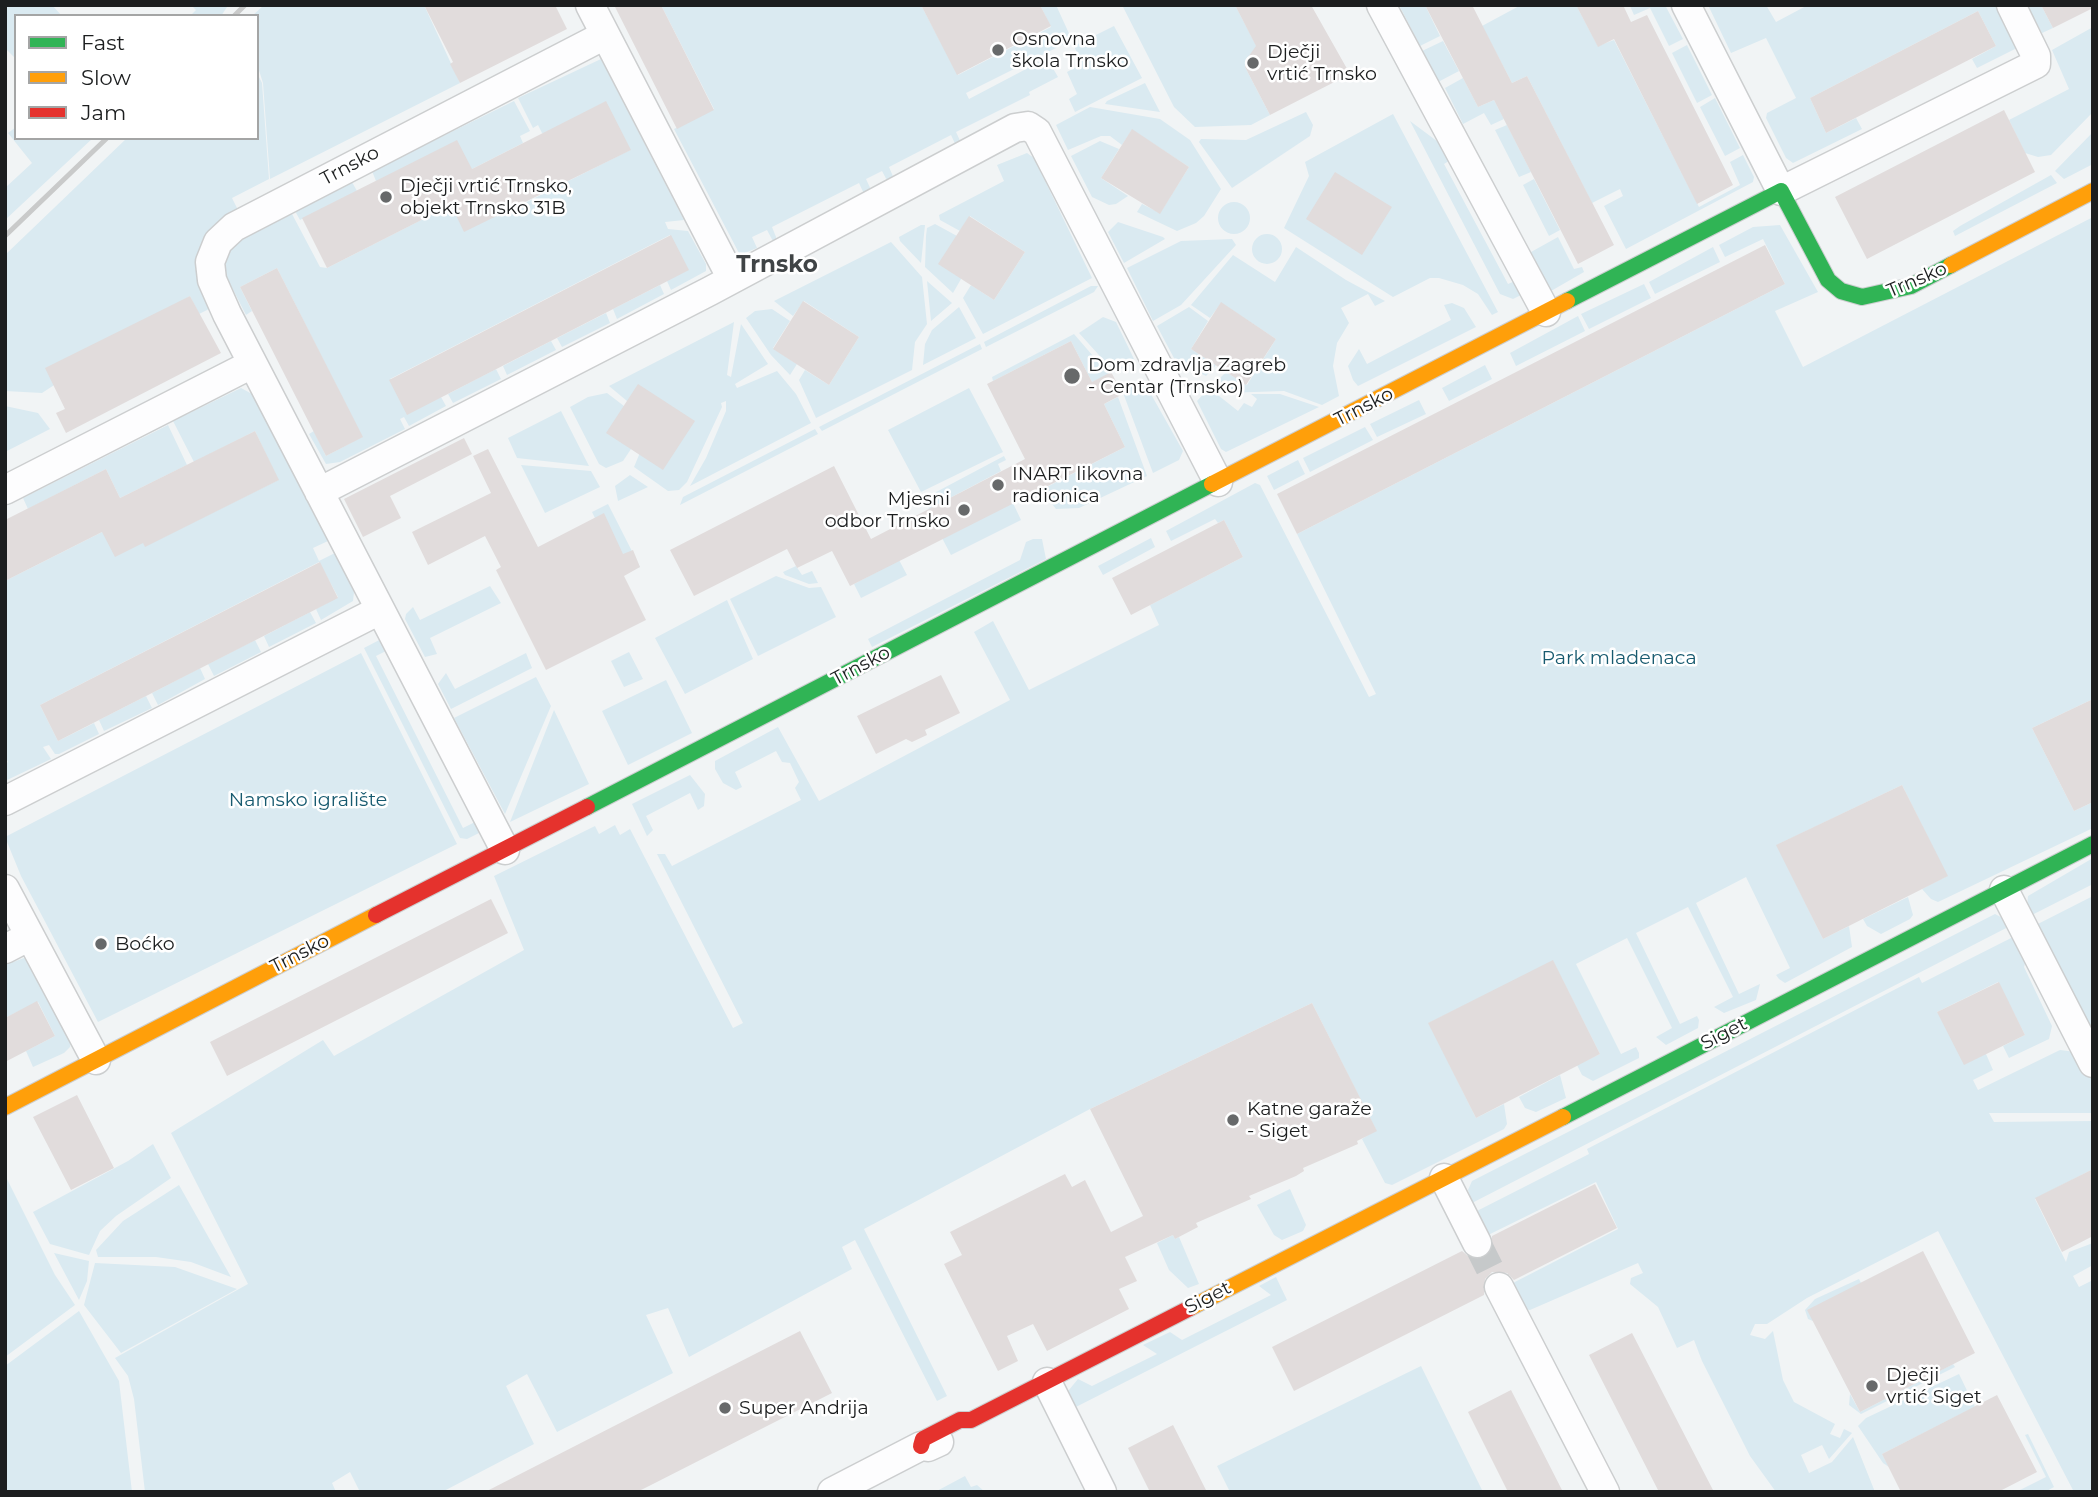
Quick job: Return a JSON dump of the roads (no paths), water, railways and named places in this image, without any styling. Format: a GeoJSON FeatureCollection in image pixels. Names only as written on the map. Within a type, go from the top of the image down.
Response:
{"type":"FeatureCollection","features":[{"type":"Feature","properties":{"kind":"street"},"geometry":{"type":"LineString","coordinates":[[590,5],[732,279]]}},
{"type":"Feature","properties":{"kind":"street"},"geometry":{"type":"LineString","coordinates":[[1381,5],[1546,312]]}},
{"type":"Feature","properties":{"kind":"street","name":"Trnsko"},"geometry":{"type":"LineString","coordinates":[[1686,5],[1828,279],[1841,291],[1862,297],[1911,286],[2093,191]]}},
{"type":"Feature","properties":{"kind":"street","name":"Trnsko"},"geometry":{"type":"LineString","coordinates":[[5,1107],[1781,191],[2036,64],[2036,56],[2011,5]]}},
{"type":"Feature","properties":{"kind":"street","name":"Trnsko"},"geometry":{"type":"LineString","coordinates":[[505,850],[221,302],[210,270],[214,250],[224,235],[265,210],[605,35]]}},
{"type":"Feature","properties":{"kind":"street"},"geometry":{"type":"LineString","coordinates":[[319,492],[732,279],[1015,128],[1028,126],[1037,132],[1218,482]]}},
{"type":"Feature","properties":{"kind":"street"},"geometry":{"type":"LineString","coordinates":[[5,490],[253,364]]}},
{"type":"Feature","properties":{"kind":"street"},"geometry":{"type":"LineString","coordinates":[[5,801],[380,610]]}},
{"type":"Feature","properties":{"kind":"street","name":"Siget"},"geometry":{"type":"LineString","coordinates":[[832,1492],[921,1446],[928,1447],[966,1429],[971,1420],[2093,844]]}},
{"type":"Feature","properties":{"kind":"street"},"geometry":{"type":"LineString","coordinates":[[5,889],[96,1060]]}},
{"type":"Feature","properties":{"kind":"street"},"geometry":{"type":"LineString","coordinates":[[2004,890],[2093,1063]]}},
{"type":"Feature","properties":{"kind":"street"},"geometry":{"type":"LineString","coordinates":[[5,949],[30,936]]}},
{"type":"Feature","properties":{"kind":"street"},"geometry":{"type":"LineString","coordinates":[[1444,1178],[1477,1243]]}},
{"type":"Feature","properties":{"kind":"street"},"geometry":{"type":"LineString","coordinates":[[1499,1287],[1605,1492]]}},
{"type":"Feature","properties":{"kind":"street"},"geometry":{"type":"LineString","coordinates":[[1047,1382],[1102,1492]]}},
{"type":"Feature","properties":{"kind":"tunnel"},"geometry":{"type":"LineString","coordinates":[[1477,1243],[1499,1287]]}},
{"type":"Feature","properties":{"kind":"railway"},"geometry":{"type":"LineString","coordinates":[[236,14],[245,5]]}},
{"type":"Feature","properties":{"kind":"railway"},"geometry":{"type":"LineString","coordinates":[[5,236],[105,140]]}},
{"type":"Feature","properties":{"kind":"place","name":"Osnovna škola Trnsko"},"geometry":{"type":"Point","coordinates":[998,50]}},
{"type":"Feature","properties":{"kind":"place","name":"Dječji vrtić Trnsko"},"geometry":{"type":"Point","coordinates":[1253,63]}},
{"type":"Feature","properties":{"kind":"place","name":"Dječji vrtić Trnsko, objekt Trnsko 31B"},"geometry":{"type":"Point","coordinates":[386,197]}},
{"type":"Feature","properties":{"kind":"place","name":"Dom zdravlja Zagreb - Centar (Trnsko)"},"geometry":{"type":"Point","coordinates":[1072,376]}},
{"type":"Feature","properties":{"kind":"place","name":"INART likovna radionica"},"geometry":{"type":"Point","coordinates":[998,485]}},
{"type":"Feature","properties":{"kind":"place","name":"Mjesni odbor Trnsko"},"geometry":{"type":"Point","coordinates":[964,510]}},
{"type":"Feature","properties":{"kind":"place","name":"Boćko"},"geometry":{"type":"Point","coordinates":[101,944]}},
{"type":"Feature","properties":{"kind":"place","name":"Katne garaže - Siget"},"geometry":{"type":"Point","coordinates":[1233,1120]}},
{"type":"Feature","properties":{"kind":"place","name":"Dječji vrtić Siget"},"geometry":{"type":"Point","coordinates":[1872,1386]}},
{"type":"Feature","properties":{"kind":"place","name":"Super Andrija"},"geometry":{"type":"Point","coordinates":[725,1408]}},
{"type":"Feature","properties":{"kind":"district","name":"Trnsko"},"geometry":{"type":"Point","coordinates":[777,265]}},
{"type":"Feature","properties":{"kind":"park label","name":"Park mladenaca"},"geometry":{"type":"Point","coordinates":[1619,658]}},
{"type":"Feature","properties":{"kind":"park label","name":"Namsko igralište"},"geometry":{"type":"Point","coordinates":[308,800]}}]}
